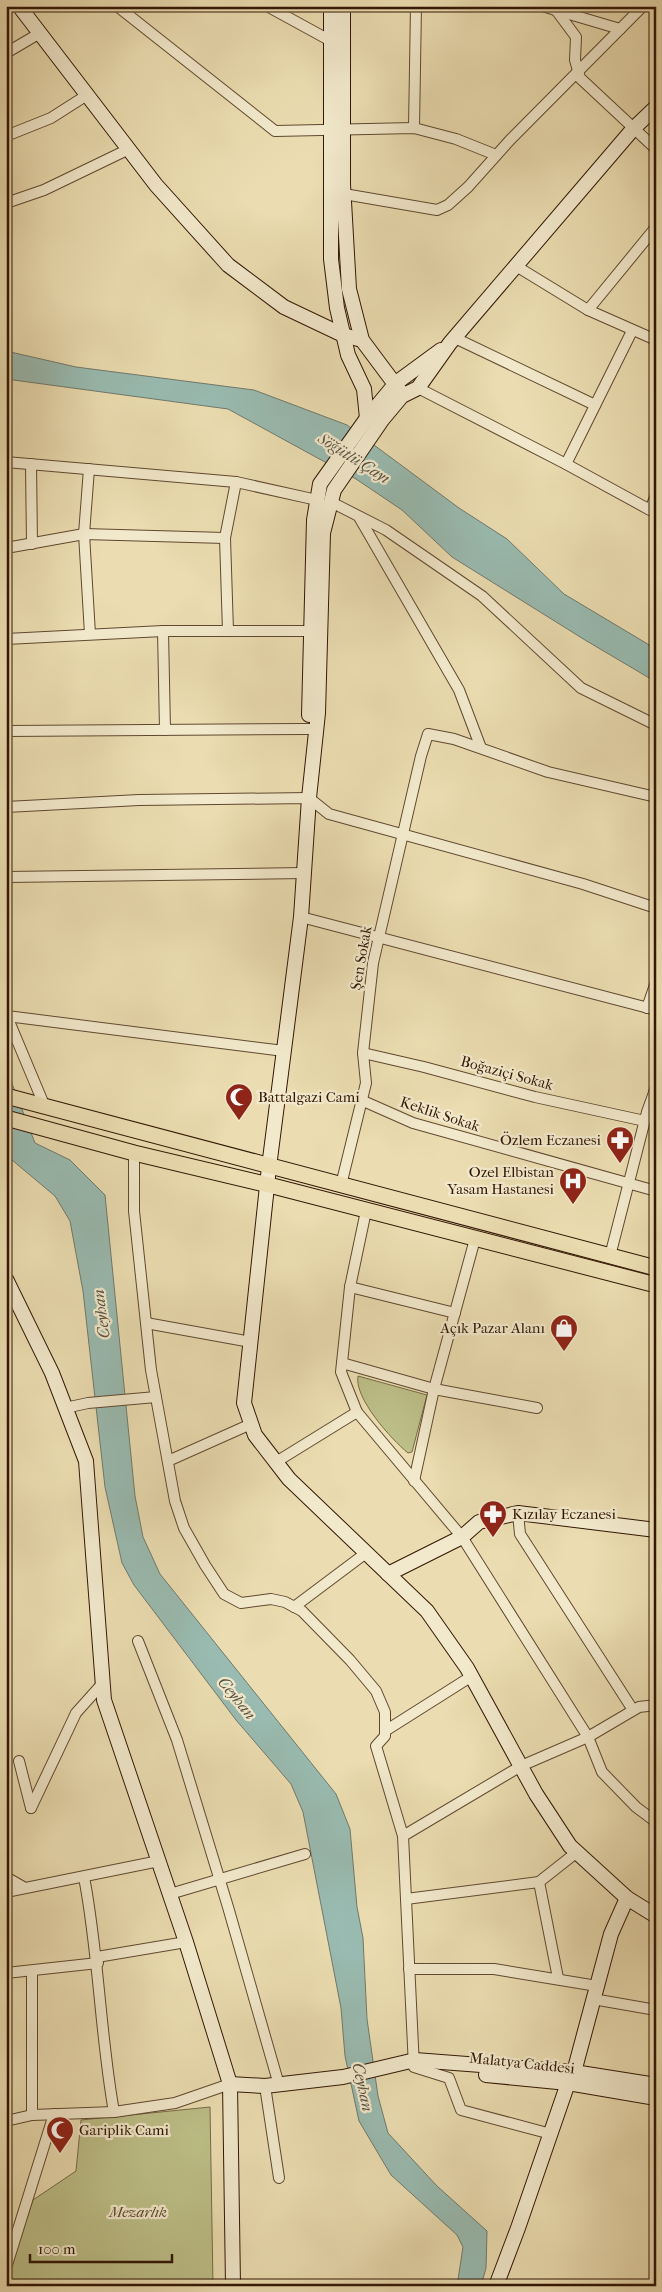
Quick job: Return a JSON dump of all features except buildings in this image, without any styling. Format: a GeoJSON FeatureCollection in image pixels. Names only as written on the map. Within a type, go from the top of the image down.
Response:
{"type":"FeatureCollection","features":[{"type":"Feature","properties":{"kind":"main road"},"geometry":{"type":"LineString","coordinates":[[11,1098],[656,1268]]}},
{"type":"Feature","properties":{"kind":"main road"},"geometry":{"type":"LineString","coordinates":[[6,1118],[134,1153],[269,1185],[656,1285]]}},
{"type":"Feature","properties":{"kind":"street"},"geometry":{"type":"LineString","coordinates":[[19,6],[156,185],[228,265],[284,307],[343,335],[362,340]]}},
{"type":"Feature","properties":{"kind":"street"},"geometry":{"type":"LineString","coordinates":[[117,6],[275,130],[414,128],[456,138],[496,155]]}},
{"type":"Feature","properties":{"kind":"street"},"geometry":{"type":"LineString","coordinates":[[267,6],[331,41]]}},
{"type":"Feature","properties":{"kind":"street"},"geometry":{"type":"LineString","coordinates":[[331,6],[331,41],[344,194],[349,289],[362,340],[396,383],[402,396]]}},
{"type":"Feature","properties":{"kind":"street"},"geometry":{"type":"LineString","coordinates":[[343,6],[331,259],[337,308],[343,335],[348,355],[364,389],[367,418]]}},
{"type":"Feature","properties":{"kind":"street"},"geometry":{"type":"LineString","coordinates":[[414,128],[416,6]]}},
{"type":"Feature","properties":{"kind":"street"},"geometry":{"type":"LineString","coordinates":[[542,6],[557,8],[620,29]]}},
{"type":"Feature","properties":{"kind":"street"},"geometry":{"type":"LineString","coordinates":[[344,194],[437,210],[448,205],[468,187],[496,155],[578,70],[644,6]]}},
{"type":"Feature","properties":{"kind":"street"},"geometry":{"type":"LineString","coordinates":[[557,8],[576,37],[575,60],[580,78],[656,149]]}},
{"type":"Feature","properties":{"kind":"street"},"geometry":{"type":"LineString","coordinates":[[6,53],[40,33]]}},
{"type":"Feature","properties":{"kind":"street"},"geometry":{"type":"LineString","coordinates":[[6,136],[51,118],[87,95]]}},
{"type":"Feature","properties":{"kind":"street"},"geometry":{"type":"LineString","coordinates":[[309,798],[309,631],[314,520],[327,497],[382,420],[402,396],[418,388],[452,340],[633,129],[656,107]]}},
{"type":"Feature","properties":{"kind":"street"},"geometry":{"type":"LineString","coordinates":[[6,204],[44,190],[129,149]]}},
{"type":"Feature","properties":{"kind":"street"},"geometry":{"type":"LineString","coordinates":[[588,310],[656,227]]}},
{"type":"Feature","properties":{"kind":"street"},"geometry":{"type":"LineString","coordinates":[[516,266],[588,310],[656,340]]}},
{"type":"Feature","properties":{"kind":"street"},"geometry":{"type":"LineString","coordinates":[[566,464],[632,331]]}},
{"type":"Feature","properties":{"kind":"street"},"geometry":{"type":"LineString","coordinates":[[452,340],[396,383],[367,418],[320,484],[327,497],[323,532],[318,713],[309,798],[301,917],[269,1167],[269,1185],[244,1404],[255,1435],[289,1479],[427,1611],[472,1676],[521,1766],[570,1846],[627,1898],[656,1916]]}},
{"type":"Feature","properties":{"kind":"street"},"geometry":{"type":"LineString","coordinates":[[452,340],[595,406]]}},
{"type":"Feature","properties":{"kind":"street"},"geometry":{"type":"LineString","coordinates":[[418,388],[566,464],[650,510],[656,495]]}},
{"type":"Feature","properties":{"kind":"street"},"geometry":{"type":"LineString","coordinates":[[6,462],[236,482],[327,497],[386,530],[482,596],[581,688],[656,725]]}},
{"type":"Feature","properties":{"kind":"street"},"geometry":{"type":"LineString","coordinates":[[31,464],[32,544]]}},
{"type":"Feature","properties":{"kind":"street"},"geometry":{"type":"LineString","coordinates":[[89,469],[84,534],[90,634]]}},
{"type":"Feature","properties":{"kind":"street"},"geometry":{"type":"LineString","coordinates":[[228,631],[225,538],[236,482]]}},
{"type":"Feature","properties":{"kind":"street"},"geometry":{"type":"LineString","coordinates":[[359,516],[459,690],[480,748],[548,772],[656,797]]}},
{"type":"Feature","properties":{"kind":"street"},"geometry":{"type":"LineString","coordinates":[[6,548],[84,534],[225,538]]}},
{"type":"Feature","properties":{"kind":"street"},"geometry":{"type":"LineString","coordinates":[[6,639],[163,631],[309,631]]}},
{"type":"Feature","properties":{"kind":"street"},"geometry":{"type":"LineString","coordinates":[[163,631],[165,730]]}},
{"type":"Feature","properties":{"kind":"street"},"geometry":{"type":"LineString","coordinates":[[6,731],[309,729]]}},
{"type":"Feature","properties":{"kind":"street","name":"Şen Sokak"},"geometry":{"type":"LineString","coordinates":[[341,1185],[366,1083],[363,1054],[378,936],[389,904],[403,834],[428,734],[480,748]]}},
{"type":"Feature","properties":{"kind":"street"},"geometry":{"type":"LineString","coordinates":[[6,807],[139,800],[309,798],[329,814],[583,884],[656,908]]}},
{"type":"Feature","properties":{"kind":"street"},"geometry":{"type":"LineString","coordinates":[[6,877],[304,873]]}},
{"type":"Feature","properties":{"kind":"street"},"geometry":{"type":"LineString","coordinates":[[301,917],[651,1009],[656,982]]}},
{"type":"Feature","properties":{"kind":"street"},"geometry":{"type":"LineString","coordinates":[[7,1015],[284,1052]]}},
{"type":"Feature","properties":{"kind":"street"},"geometry":{"type":"LineString","coordinates":[[7,1015],[45,1107]]}},
{"type":"Feature","properties":{"kind":"street","name":"Boğaziçi Sokak"},"geometry":{"type":"LineString","coordinates":[[363,1054],[424,1067],[535,1097],[645,1121]]}},
{"type":"Feature","properties":{"kind":"street"},"geometry":{"type":"LineString","coordinates":[[610,1256],[628,1183],[656,1088]]}},
{"type":"Feature","properties":{"kind":"street","name":"Keklik Sokak"},"geometry":{"type":"LineString","coordinates":[[361,1100],[413,1123],[656,1191]]}},
{"type":"Feature","properties":{"kind":"street"},"geometry":{"type":"LineString","coordinates":[[134,1153],[134,1211],[146,1323],[156,1397],[175,1501],[184,1528],[224,1594],[241,1603],[271,1599],[285,1602],[302,1611],[350,1660],[376,1691],[385,1712],[385,1736],[376,1746],[403,1836],[414,2064]]}},
{"type":"Feature","properties":{"kind":"street"},"geometry":{"type":"LineString","coordinates":[[366,1211],[350,1287],[341,1372],[357,1412],[462,1537],[588,1737],[602,1772],[636,1807],[656,1822]]}},
{"type":"Feature","properties":{"kind":"street"},"geometry":{"type":"LineString","coordinates":[[414,1481],[434,1389],[476,1239]]}},
{"type":"Feature","properties":{"kind":"street"},"geometry":{"type":"LineString","coordinates":[[6,1279],[52,1373],[86,1460],[104,1700],[186,1942],[230,2084],[232,2286]]}},
{"type":"Feature","properties":{"kind":"street"},"geometry":{"type":"LineString","coordinates":[[350,1287],[455,1313]]}},
{"type":"Feature","properties":{"kind":"street"},"geometry":{"type":"LineString","coordinates":[[146,1323],[251,1342]]}},
{"type":"Feature","properties":{"kind":"street"},"geometry":{"type":"LineString","coordinates":[[342,1363],[434,1389],[537,1408]]}},
{"type":"Feature","properties":{"kind":"street"},"geometry":{"type":"LineString","coordinates":[[65,1408],[88,1403],[140,1400],[156,1397]]}},
{"type":"Feature","properties":{"kind":"street"},"geometry":{"type":"LineString","coordinates":[[276,1462],[357,1412]]}},
{"type":"Feature","properties":{"kind":"street"},"geometry":{"type":"LineString","coordinates":[[168,1461],[251,1424]]}},
{"type":"Feature","properties":{"kind":"street"},"geometry":{"type":"LineString","coordinates":[[388,1574],[462,1537],[479,1522],[518,1513],[656,1530]]}},
{"type":"Feature","properties":{"kind":"street"},"geometry":{"type":"LineString","coordinates":[[518,1513],[520,1534],[633,1710]]}},
{"type":"Feature","properties":{"kind":"street"},"geometry":{"type":"LineString","coordinates":[[294,1607],[366,1553]]}},
{"type":"Feature","properties":{"kind":"street"},"geometry":{"type":"LineString","coordinates":[[138,1641],[177,1740],[279,2084]]}},
{"type":"Feature","properties":{"kind":"street"},"geometry":{"type":"LineString","coordinates":[[385,1731],[472,1676]]}},
{"type":"Feature","properties":{"kind":"street"},"geometry":{"type":"LineString","coordinates":[[19,1761],[31,1808],[76,1713],[102,1684]]}},
{"type":"Feature","properties":{"kind":"street"},"geometry":{"type":"LineString","coordinates":[[403,1836],[521,1766],[588,1737],[633,1710],[656,1705]]}},
{"type":"Feature","properties":{"kind":"street"},"geometry":{"type":"LineString","coordinates":[[406,1899],[539,1882],[577,1852]]}},
{"type":"Feature","properties":{"kind":"street"},"geometry":{"type":"LineString","coordinates":[[170,1894],[305,1854]]}},
{"type":"Feature","properties":{"kind":"street"},"geometry":{"type":"LineString","coordinates":[[6,1892],[159,1862]]}},
{"type":"Feature","properties":{"kind":"street"},"geometry":{"type":"LineString","coordinates":[[6,1877],[24,1888]]}},
{"type":"Feature","properties":{"kind":"street"},"geometry":{"type":"LineString","coordinates":[[84,1877],[97,1960],[107,2072],[114,2112]]}},
{"type":"Feature","properties":{"kind":"street"},"geometry":{"type":"LineString","coordinates":[[539,1882],[558,1978]]}},
{"type":"Feature","properties":{"kind":"street"},"geometry":{"type":"LineString","coordinates":[[496,2286],[571,2078],[611,1934],[627,1898]]}},
{"type":"Feature","properties":{"kind":"street"},"geometry":{"type":"LineString","coordinates":[[6,1973],[32,1972],[186,1942]]}},
{"type":"Feature","properties":{"kind":"street"},"geometry":{"type":"LineString","coordinates":[[409,1969],[494,1969],[558,1978],[595,1993],[656,2010]]}},
{"type":"Feature","properties":{"kind":"street"},"geometry":{"type":"LineString","coordinates":[[32,1972],[32,2116]]}},
{"type":"Feature","properties":{"kind":"street"},"geometry":{"type":"LineString","coordinates":[[414,2064],[449,2078],[460,2110],[551,2134]]}},
{"type":"Feature","properties":{"kind":"street"},"geometry":{"type":"LineString","coordinates":[[6,2121],[54,2114],[114,2112],[175,2103],[230,2084],[265,2086],[343,2077],[384,2066],[414,2064],[656,2085]]}},
{"type":"Feature","properties":{"kind":"street","name":"Malatya Caddesi"},"geometry":{"type":"LineString","coordinates":[[571,2078],[656,2098]]}},
{"type":"Feature","properties":{"kind":"street"},"geometry":{"type":"LineString","coordinates":[[265,2086],[279,2178]]}},
{"type":"Feature","properties":{"kind":"street"},"geometry":{"type":"LineString","coordinates":[[6,2268],[54,2114]]}},
{"type":"Feature","properties":{"kind":"green space"},"geometry":{"type":"Polygon","coordinates":[[[358,1376],[427,1395],[412,1452],[408,1453],[401,1447],[375,1418],[362,1395],[358,1385],[358,1376]]]}},
{"type":"Feature","properties":{"kind":"green space","name":"Mezarlık"},"geometry":{"type":"Polygon","coordinates":[[[210,2107],[213,2286],[6,2286],[10,2268],[33,2200],[76,2171],[81,2120],[210,2107]]]}},
{"type":"Feature","properties":{"kind":"water","name":"Söğütlü Çayı"},"geometry":{"type":"Polygon","coordinates":[[[6,351],[76,367],[254,390],[347,425],[459,508],[507,539],[564,594],[656,649],[656,682],[452,557],[402,510],[356,479],[228,409],[6,379],[6,351]]]}},
{"type":"Feature","properties":{"kind":"water","name":"Ceyhan"},"geometry":{"type":"Polygon","coordinates":[[[6,1068],[35,1143],[70,1160],[105,1195],[135,1496],[143,1537],[160,1574],[336,1794],[350,1829],[357,1907],[363,1938],[367,2019],[378,2096],[388,2133],[437,2186],[487,2231],[486,2268],[481,2286],[457,2286],[463,2247],[457,2235],[391,2175],[359,2121],[345,2056],[341,2008],[303,1812],[291,1784],[236,1720],[134,1585],[122,1563],[105,1487],[83,1291],[70,1221],[55,1196],[6,1155],[6,1068]]]}},
{"type":"Feature","properties":{"kind":"place","name":"Battalgazi Cami"},"geometry":{"type":"Point","coordinates":[239,1121]}},
{"type":"Feature","properties":{"kind":"place","name":"Özlem Eczanesi"},"geometry":{"type":"Point","coordinates":[620,1164]}},
{"type":"Feature","properties":{"kind":"place","name":"Ozel Elbistan Yasam Hastanesi"},"geometry":{"type":"Point","coordinates":[573,1205]}},
{"type":"Feature","properties":{"kind":"place","name":"Açık Pazar Alanı"},"geometry":{"type":"Point","coordinates":[564,1352]}},
{"type":"Feature","properties":{"kind":"place","name":"Kızılay Eczanesi"},"geometry":{"type":"Point","coordinates":[493,1538]}},
{"type":"Feature","properties":{"kind":"place","name":"Gariplik Cami"},"geometry":{"type":"Point","coordinates":[60,2154]}}]}
